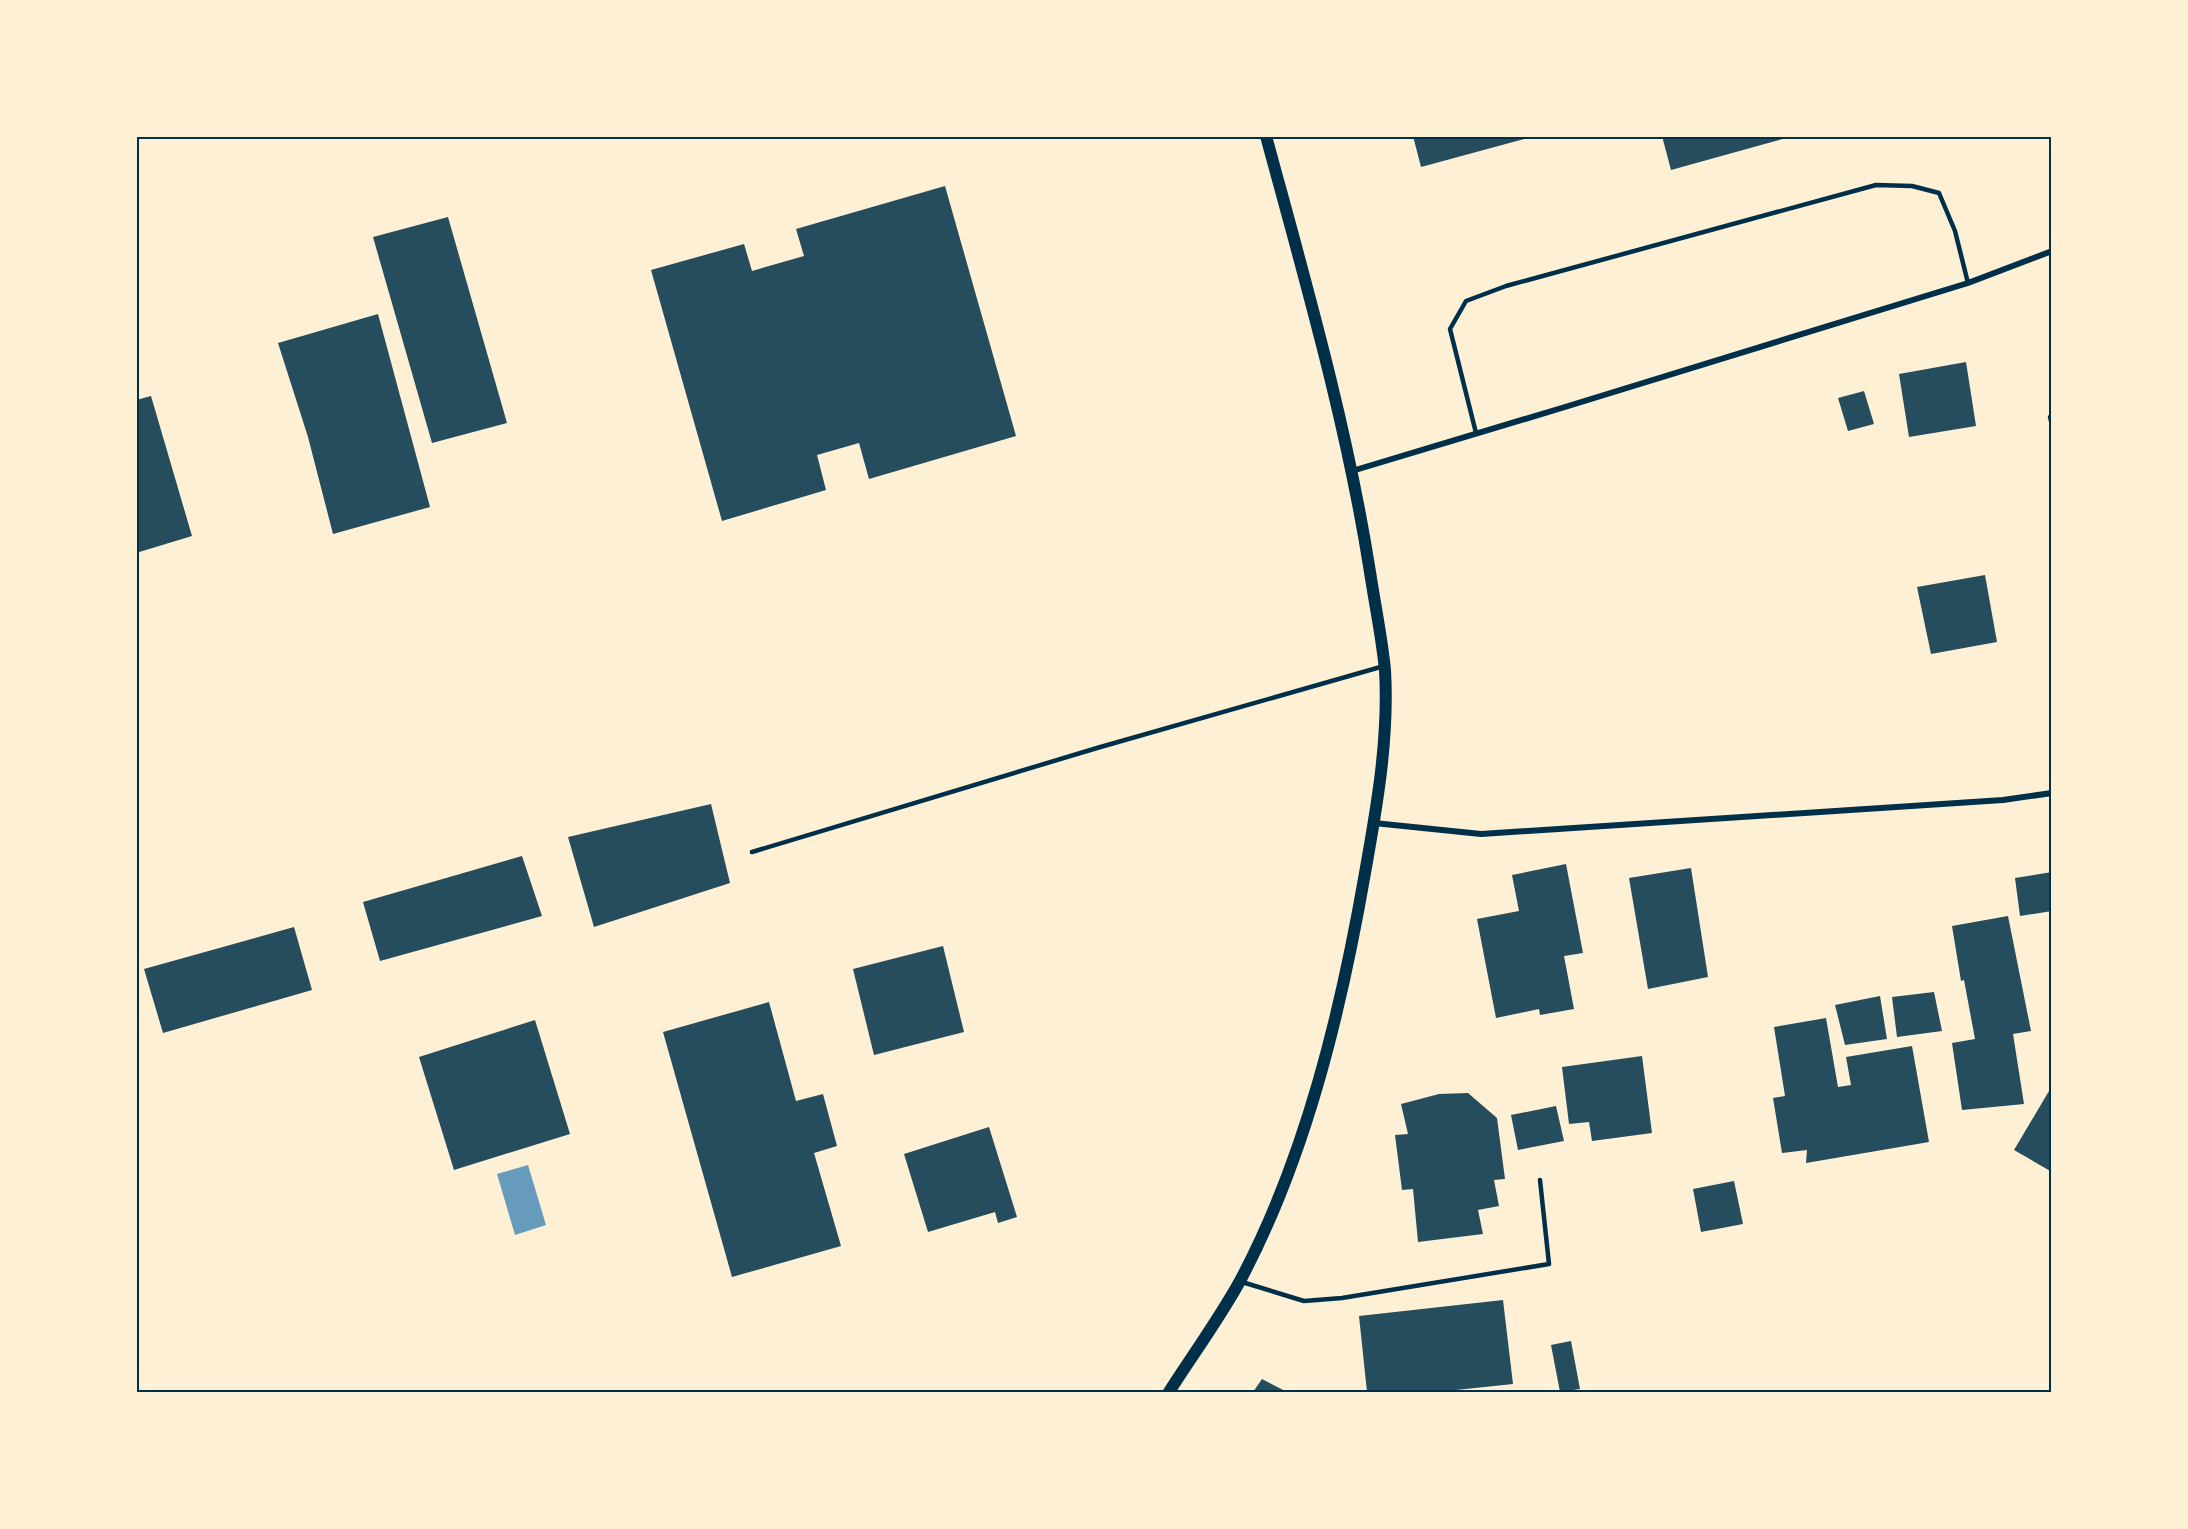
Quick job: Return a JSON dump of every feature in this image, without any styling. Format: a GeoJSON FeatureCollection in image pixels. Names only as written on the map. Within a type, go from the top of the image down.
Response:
{"type":"FeatureCollection","features":[{"type":"Feature","properties":{"kind":"main road"},"geometry":{"type":"LineString","coordinates":[[1169,1392],[1239,1282],[1288,1173],[1314,1093],[1338,1010],[1359,907],[1374,823],[1386,710],[1384,666],[1352,471],[1266,136]]}},
{"type":"Feature","properties":{"kind":"street"},"geometry":{"type":"LineString","coordinates":[[1352,471],[1968,282],[2052,251]]}},
{"type":"Feature","properties":{"kind":"street"},"geometry":{"type":"LineString","coordinates":[[1374,823],[1481,834],[2003,800],[2052,793]]}},
{"type":"Feature","properties":{"kind":"lane"},"geometry":{"type":"LineString","coordinates":[[1476,433],[1450,329],[1466,301],[1506,286],[1876,185],[1912,186],[1939,193],[1955,231],[1968,282]]}},
{"type":"Feature","properties":{"kind":"lane"},"geometry":{"type":"LineString","coordinates":[[2050,417],[2052,425]]}},
{"type":"Feature","properties":{"kind":"lane"},"geometry":{"type":"LineString","coordinates":[[752,852],[1097,748],[1384,666]]}},
{"type":"Feature","properties":{"kind":"lane"},"geometry":{"type":"LineString","coordinates":[[1239,1282],[1304,1301],[1342,1298],[1549,1264],[1540,1180]]}},
{"type":"Feature","properties":{"kind":"water"},"geometry":{"type":"Polygon","coordinates":[[[528,1165],[546,1225],[515,1235],[497,1174],[528,1165]]]}},
{"type":"Feature","properties":{"kind":"building"},"geometry":{"type":"Polygon","coordinates":[[[1413,136],[1532,136],[1532,137],[1421,167],[1413,136]]]}},
{"type":"Feature","properties":{"kind":"building"},"geometry":{"type":"Polygon","coordinates":[[[1662,136],[1790,136],[1790,137],[1671,170],[1662,136]]]}},
{"type":"Feature","properties":{"kind":"building"},"geometry":{"type":"Polygon","coordinates":[[[945,186],[1016,436],[869,479],[859,443],[817,455],[826,490],[722,521],[651,270],[744,244],[752,271],[804,256],[796,229],[945,186]]]}},
{"type":"Feature","properties":{"kind":"building"},"geometry":{"type":"Polygon","coordinates":[[[448,217],[507,423],[432,443],[373,237],[448,217]]]}},
{"type":"Feature","properties":{"kind":"building"},"geometry":{"type":"Polygon","coordinates":[[[378,314],[430,507],[333,534],[308,437],[278,343],[378,314]]]}},
{"type":"Feature","properties":{"kind":"building"},"geometry":{"type":"Polygon","coordinates":[[[1966,362],[1976,426],[1909,437],[1899,374],[1966,362]]]}},
{"type":"Feature","properties":{"kind":"building"},"geometry":{"type":"Polygon","coordinates":[[[1864,391],[1874,424],[1848,431],[1838,398],[1864,391]]]}},
{"type":"Feature","properties":{"kind":"building"},"geometry":{"type":"Polygon","coordinates":[[[151,396],[192,536],[136,553],[136,400],[151,396]]]}},
{"type":"Feature","properties":{"kind":"building"},"geometry":{"type":"Polygon","coordinates":[[[1985,575],[1997,642],[1931,654],[1917,587],[1985,575]]]}},
{"type":"Feature","properties":{"kind":"building"},"geometry":{"type":"Polygon","coordinates":[[[711,804],[730,883],[594,927],[568,837],[711,804]]]}},
{"type":"Feature","properties":{"kind":"building"},"geometry":{"type":"Polygon","coordinates":[[[522,856],[542,916],[380,961],[363,902],[522,856]]]}},
{"type":"Feature","properties":{"kind":"building"},"geometry":{"type":"Polygon","coordinates":[[[1566,864],[1583,953],[1564,956],[1574,1009],[1540,1015],[1539,1009],[1496,1018],[1477,919],[1519,911],[1512,875],[1566,864]]]}},
{"type":"Feature","properties":{"kind":"building"},"geometry":{"type":"Polygon","coordinates":[[[1691,868],[1708,977],[1648,989],[1629,878],[1691,868]]]}},
{"type":"Feature","properties":{"kind":"building"},"geometry":{"type":"Polygon","coordinates":[[[2052,872],[2052,911],[2020,916],[2015,878],[2052,872]]]}},
{"type":"Feature","properties":{"kind":"building"},"geometry":{"type":"Polygon","coordinates":[[[2008,916],[2031,1031],[2013,1034],[2024,1104],[1962,1110],[1952,1043],[1975,1039],[1964,980],[1961,981],[1952,926],[2008,916]]]}},
{"type":"Feature","properties":{"kind":"building"},"geometry":{"type":"Polygon","coordinates":[[[294,927],[312,990],[163,1033],[144,969],[294,927]]]}},
{"type":"Feature","properties":{"kind":"building"},"geometry":{"type":"Polygon","coordinates":[[[943,946],[964,1032],[874,1055],[853,969],[943,946]]]}},
{"type":"Feature","properties":{"kind":"building"},"geometry":{"type":"Polygon","coordinates":[[[1934,992],[1942,1031],[1897,1037],[1892,997],[1934,992]]]}},
{"type":"Feature","properties":{"kind":"building"},"geometry":{"type":"Polygon","coordinates":[[[1880,996],[1887,1039],[1845,1045],[1835,1005],[1880,996]]]}},
{"type":"Feature","properties":{"kind":"building"},"geometry":{"type":"Polygon","coordinates":[[[769,1002],[796,1101],[823,1094],[837,1146],[814,1153],[841,1246],[732,1277],[663,1032],[769,1002]]]}},
{"type":"Feature","properties":{"kind":"building"},"geometry":{"type":"Polygon","coordinates":[[[1826,1018],[1838,1087],[1851,1085],[1846,1057],[1912,1046],[1929,1142],[1806,1163],[1807,1150],[1782,1153],[1773,1098],[1785,1096],[1774,1027],[1826,1018]]]}},
{"type":"Feature","properties":{"kind":"building"},"geometry":{"type":"Polygon","coordinates":[[[535,1020],[570,1134],[454,1170],[419,1057],[535,1020]]]}},
{"type":"Feature","properties":{"kind":"building"},"geometry":{"type":"Polygon","coordinates":[[[1642,1056],[1652,1133],[1592,1141],[1589,1122],[1569,1124],[1562,1067],[1642,1056]]]}},
{"type":"Feature","properties":{"kind":"building"},"geometry":{"type":"Polygon","coordinates":[[[2049,1091],[2052,1093],[2052,1172],[2014,1150],[2049,1091]]]}},
{"type":"Feature","properties":{"kind":"building"},"geometry":{"type":"Polygon","coordinates":[[[1468,1093],[1497,1118],[1505,1179],[1494,1180],[1499,1206],[1478,1210],[1483,1234],[1418,1242],[1413,1189],[1402,1190],[1395,1135],[1408,1134],[1401,1104],[1439,1094],[1468,1093]]]}},
{"type":"Feature","properties":{"kind":"building"},"geometry":{"type":"Polygon","coordinates":[[[1556,1106],[1564,1141],[1518,1150],[1511,1115],[1556,1106]]]}},
{"type":"Feature","properties":{"kind":"building"},"geometry":{"type":"Polygon","coordinates":[[[989,1127],[1017,1217],[998,1223],[995,1212],[928,1232],[904,1154],[989,1127]]]}},
{"type":"Feature","properties":{"kind":"building"},"geometry":{"type":"Polygon","coordinates":[[[1734,1181],[1743,1224],[1701,1232],[1693,1189],[1734,1181]]]}},
{"type":"Feature","properties":{"kind":"building"},"geometry":{"type":"Polygon","coordinates":[[[1503,1300],[1513,1384],[1437,1392],[1367,1392],[1359,1316],[1503,1300]]]}},
{"type":"Feature","properties":{"kind":"building"},"geometry":{"type":"Polygon","coordinates":[[[1571,1341],[1580,1389],[1560,1392],[1551,1345],[1571,1341]]]}},
{"type":"Feature","properties":{"kind":"building"},"geometry":{"type":"Polygon","coordinates":[[[1262,1379],[1287,1392],[1253,1392],[1262,1379]]]}}]}
